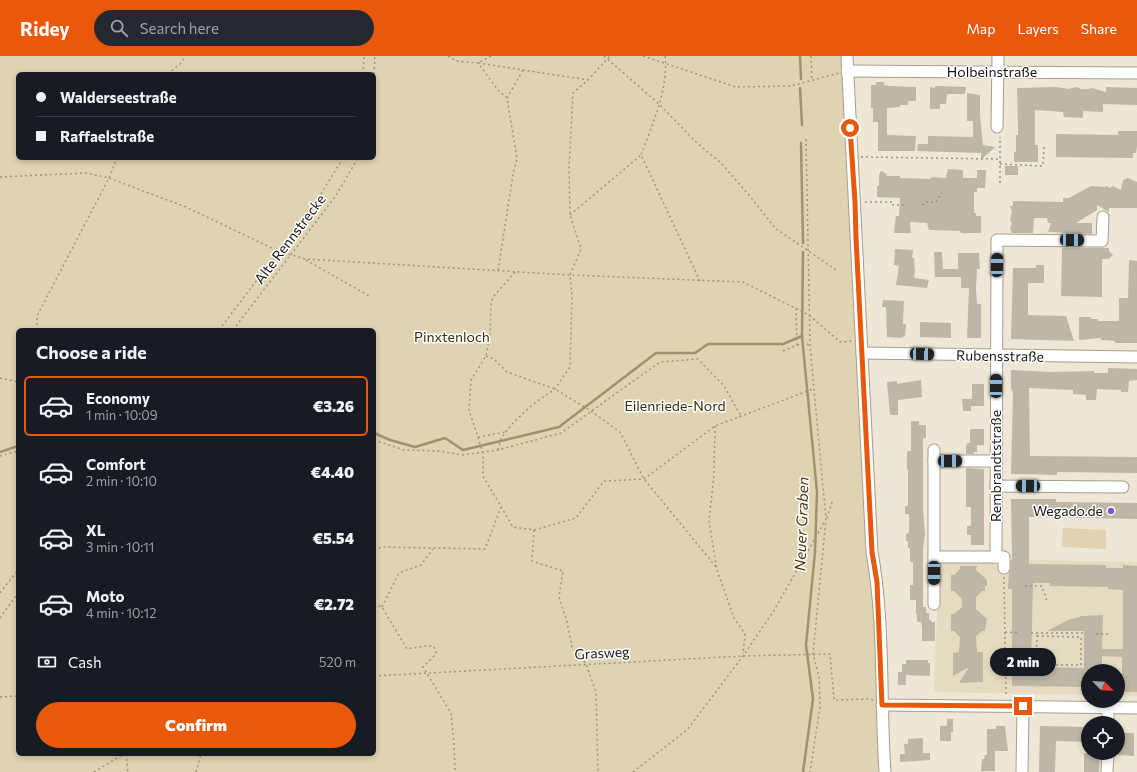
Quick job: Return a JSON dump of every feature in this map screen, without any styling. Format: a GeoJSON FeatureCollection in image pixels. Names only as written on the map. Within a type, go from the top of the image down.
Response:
{"type":"FeatureCollection","features":[{"type":"Feature","properties":{"kind":"street"},"geometry":{"type":"LineString","coordinates":[[847,56],[872,552],[877,582],[880,637],[885,772]]}},
{"type":"Feature","properties":{"kind":"street"},"geometry":{"type":"LineString","coordinates":[[998,56],[999,130]]}},
{"type":"Feature","properties":{"kind":"street","name":"Holbeinstraße"},"geometry":{"type":"LineString","coordinates":[[847,71],[1137,73]]}},
{"type":"Feature","properties":{"kind":"street","name":"Rembrandtstraße"},"geometry":{"type":"LineString","coordinates":[[996,557],[997,240],[1102,241],[1102,217]]}},
{"type":"Feature","properties":{"kind":"street","name":"Rubensstraße"},"geometry":{"type":"LineString","coordinates":[[862,353],[1137,357]]}},
{"type":"Feature","properties":{"kind":"street"},"geometry":{"type":"LineString","coordinates":[[934,450],[934,604]]}},
{"type":"Feature","properties":{"kind":"street"},"geometry":{"type":"LineString","coordinates":[[934,461],[996,461]]}},
{"type":"Feature","properties":{"kind":"street"},"geometry":{"type":"LineString","coordinates":[[996,486],[1123,487]]}},
{"type":"Feature","properties":{"kind":"street"},"geometry":{"type":"LineString","coordinates":[[934,557],[1004,557],[1004,568]]}},
{"type":"Feature","properties":{"kind":"street"},"geometry":{"type":"LineString","coordinates":[[882,705],[1081,707]]}},
{"type":"Feature","properties":{"kind":"street"},"geometry":{"type":"LineString","coordinates":[[1022,772],[1023,706]]}},
{"type":"Feature","properties":{"kind":"street"},"geometry":{"type":"LineString","coordinates":[[1125,708],[1137,708]]}},
{"type":"Feature","properties":{"kind":"street"},"geometry":{"type":"LineString","coordinates":[[1108,760],[1108,772]]}},
{"type":"Feature","properties":{"kind":"path"},"geometry":{"type":"LineString","coordinates":[[170,72],[181,63],[185,56]]}},
{"type":"Feature","properties":{"kind":"path"},"geometry":{"type":"LineString","coordinates":[[362,72],[364,56]]}},
{"type":"Feature","properties":{"kind":"path"},"geometry":{"type":"LineString","coordinates":[[374,72],[375,56]]}},
{"type":"Feature","properties":{"kind":"path"},"geometry":{"type":"LineString","coordinates":[[448,56],[456,61],[588,80]]}},
{"type":"Feature","properties":{"kind":"path"},"geometry":{"type":"LineString","coordinates":[[478,63],[491,56]]}},
{"type":"Feature","properties":{"kind":"path"},"geometry":{"type":"LineString","coordinates":[[604,56],[609,57],[659,104],[696,142],[721,163],[749,195],[774,228],[836,270]]}},
{"type":"Feature","properties":{"kind":"path"},"geometry":{"type":"LineString","coordinates":[[643,56],[736,87],[791,86],[847,71]]}},
{"type":"Feature","properties":{"kind":"path"},"geometry":{"type":"LineString","coordinates":[[570,215],[641,155],[659,104],[666,64],[665,56]]}},
{"type":"Feature","properties":{"kind":"path"},"geometry":{"type":"LineString","coordinates":[[811,56],[812,80]]}},
{"type":"Feature","properties":{"kind":"path"},"geometry":{"type":"LineString","coordinates":[[498,450],[501,438],[506,432],[532,405],[555,389],[570,367],[572,296],[570,275],[581,249],[570,215],[569,168],[573,93],[588,80],[609,57]]}},
{"type":"Feature","properties":{"kind":"path"},"geometry":{"type":"LineString","coordinates":[[478,63],[498,90],[507,98],[517,159],[513,174],[498,271]]}},
{"type":"Feature","properties":{"kind":"path"},"geometry":{"type":"LineString","coordinates":[[507,98],[524,70]]}},
{"type":"Feature","properties":{"kind":"path"},"geometry":{"type":"LineString","coordinates":[[999,130],[1000,183]]}},
{"type":"Feature","properties":{"kind":"path"},"geometry":{"type":"LineString","coordinates":[[806,139],[810,346],[826,519],[812,654],[819,677],[820,706],[810,772]]}},
{"type":"Feature","properties":{"kind":"path"},"geometry":{"type":"LineString","coordinates":[[1000,164],[1043,166],[1044,146]]}},
{"type":"Feature","properties":{"kind":"path"},"geometry":{"type":"LineString","coordinates":[[641,155],[700,281]]}},
{"type":"Feature","properties":{"kind":"path"},"geometry":{"type":"LineString","coordinates":[[861,157],[1000,159]]}},
{"type":"Feature","properties":{"kind":"path"},"geometry":{"type":"LineString","coordinates":[[37,328],[37,316],[109,178],[116,160]]}},
{"type":"Feature","properties":{"kind":"path"},"geometry":{"type":"LineString","coordinates":[[220,328],[316,202],[342,160]]}},
{"type":"Feature","properties":{"kind":"path","name":"Alte Rennstrecke"},"geometry":{"type":"LineString","coordinates":[[235,328],[335,197],[357,160]]}},
{"type":"Feature","properties":{"kind":"path"},"geometry":{"type":"LineString","coordinates":[[0,177],[86,173],[109,178],[186,207],[278,251],[305,259],[570,275],[743,282],[809,315],[840,342],[862,341]]}},
{"type":"Feature","properties":{"kind":"path"},"geometry":{"type":"LineString","coordinates":[[922,205],[926,202],[936,202],[942,193]]}},
{"type":"Feature","properties":{"kind":"path"},"geometry":{"type":"LineString","coordinates":[[855,202],[893,202],[893,205],[904,205]]}},
{"type":"Feature","properties":{"kind":"path"},"geometry":{"type":"LineString","coordinates":[[305,259],[371,297]]}},
{"type":"Feature","properties":{"kind":"path"},"geometry":{"type":"LineString","coordinates":[[515,272],[493,297],[491,306],[490,334],[486,356],[471,380],[469,410],[483,451],[483,476],[512,527],[534,530],[576,518],[604,481],[644,479],[715,426],[813,388]]}},
{"type":"Feature","properties":{"kind":"path"},"geometry":{"type":"LineString","coordinates":[[796,309],[797,344]]}},
{"type":"Feature","properties":{"kind":"path"},"geometry":{"type":"LineString","coordinates":[[783,351],[797,344],[807,344],[810,346]]}},
{"type":"Feature","properties":{"kind":"path"},"geometry":{"type":"LineString","coordinates":[[486,356],[494,359],[507,372],[555,389],[591,411],[620,432],[644,479],[716,567]]}},
{"type":"Feature","properties":{"kind":"path"},"geometry":{"type":"LineString","coordinates":[[376,441],[404,450],[440,451],[462,455],[498,450],[561,433],[660,362],[698,360],[724,386],[742,416]]}},
{"type":"Feature","properties":{"kind":"path"},"geometry":{"type":"LineString","coordinates":[[0,378],[16,382]]}},
{"type":"Feature","properties":{"kind":"path"},"geometry":{"type":"LineString","coordinates":[[715,426],[714,474],[709,521],[716,567],[734,618],[745,634],[743,656]]}},
{"type":"Feature","properties":{"kind":"path"},"geometry":{"type":"LineString","coordinates":[[478,437],[506,432]]}},
{"type":"Feature","properties":{"kind":"path"},"geometry":{"type":"LineString","coordinates":[[0,456],[16,452]]}},
{"type":"Feature","properties":{"kind":"path"},"geometry":{"type":"LineString","coordinates":[[633,772],[687,730],[743,656],[774,612],[810,550],[826,519],[833,499]]}},
{"type":"Feature","properties":{"kind":"path"},"geometry":{"type":"LineString","coordinates":[[376,549],[382,547],[485,549],[501,506]]}},
{"type":"Feature","properties":{"kind":"path"},"geometry":{"type":"LineString","coordinates":[[534,530],[532,561],[563,571],[559,597],[567,622],[572,647],[586,664],[596,692],[598,772]]}},
{"type":"Feature","properties":{"kind":"path"},"geometry":{"type":"LineString","coordinates":[[382,607],[398,573],[421,565],[433,549]]}},
{"type":"Feature","properties":{"kind":"path"},"geometry":{"type":"LineString","coordinates":[[1004,568],[1006,706]]}},
{"type":"Feature","properties":{"kind":"path"},"geometry":{"type":"LineString","coordinates":[[0,593],[16,573]]}},
{"type":"Feature","properties":{"kind":"path"},"geometry":{"type":"LineString","coordinates":[[1024,586],[1042,586],[1047,600]]}},
{"type":"Feature","properties":{"kind":"path"},"geometry":{"type":"LineString","coordinates":[[0,618],[16,596]]}},
{"type":"Feature","properties":{"kind":"path"},"geometry":{"type":"LineString","coordinates":[[376,605],[382,607],[407,649],[433,646],[436,650],[436,654],[423,667],[450,714],[455,772]]}},
{"type":"Feature","properties":{"kind":"path"},"geometry":{"type":"LineString","coordinates":[[1004,632],[1019,633]]}},
{"type":"Feature","properties":{"kind":"path"},"geometry":{"type":"LineString","coordinates":[[1031,633],[1084,633]]}},
{"type":"Feature","properties":{"kind":"path"},"geometry":{"type":"LineString","coordinates":[[1096,634],[1109,634]]}},
{"type":"Feature","properties":{"kind":"path"},"geometry":{"type":"LineString","coordinates":[[1037,636],[1081,637],[1081,665],[1036,664],[1037,636]]}},
{"type":"Feature","properties":{"kind":"path","name":"Grasweg"},"geometry":{"type":"LineString","coordinates":[[376,676],[743,656],[830,654],[834,700],[870,699],[882,705]]}},
{"type":"Feature","properties":{"kind":"path"},"geometry":{"type":"LineString","coordinates":[[0,697],[16,696]]}},
{"type":"Feature","properties":{"kind":"path"},"geometry":{"type":"LineString","coordinates":[[94,772],[122,756]]}},
{"type":"Feature","properties":{"kind":"path"},"geometry":{"type":"LineString","coordinates":[[125,756],[128,772]]}},
{"type":"Feature","properties":{"kind":"path"},"geometry":{"type":"LineString","coordinates":[[196,772],[200,756]]}},
{"type":"Feature","properties":{"kind":"shaded area"},"geometry":{"type":"Polygon","coordinates":[[[939,558],[1137,562],[1137,696],[1125,695],[1125,664],[1081,664],[1081,695],[934,692],[939,558]]]}},
{"type":"Feature","properties":{"kind":"green space","name":"Eilenriede-Nord"},"geometry":{"type":"Polygon","coordinates":[[[0,56],[847,56],[885,772],[0,772],[0,56]]]}},
{"type":"Feature","properties":{"kind":"green space"},"geometry":{"type":"Polygon","coordinates":[[[1063,528],[1106,530],[1106,549],[1062,547],[1063,528]]]}},
{"type":"Feature","properties":{"kind":"building"},"geometry":{"type":"Polygon","coordinates":[[[876,82],[884,82],[884,85],[889,86],[916,87],[916,101],[908,101],[908,105],[900,105],[900,107],[887,108],[887,134],[916,136],[915,151],[878,151],[878,122],[873,122],[873,108],[871,108],[871,85],[876,85],[876,82]]]}},
{"type":"Feature","properties":{"kind":"building"},"geometry":{"type":"Polygon","coordinates":[[[935,86],[966,87],[965,94],[947,94],[946,104],[940,104],[940,109],[930,109],[930,87],[935,88],[935,86]]]}},
{"type":"Feature","properties":{"kind":"building"},"geometry":{"type":"Polygon","coordinates":[[[1056,87],[1068,89],[1076,87],[1081,89],[1092,88],[1106,92],[1106,87],[1137,88],[1137,105],[1103,104],[1103,112],[1083,111],[1083,118],[1064,117],[1063,112],[1035,110],[1035,145],[1038,145],[1038,162],[1014,162],[1014,152],[1016,152],[1016,135],[1018,135],[1017,88],[1056,87]]]}},
{"type":"Feature","properties":{"kind":"building"},"geometry":{"type":"Polygon","coordinates":[[[967,93],[980,95],[980,116],[983,145],[995,147],[981,160],[981,153],[917,151],[918,144],[928,144],[928,136],[973,137],[973,121],[967,121],[967,93]]]}},
{"type":"Feature","properties":{"kind":"building"},"geometry":{"type":"Polygon","coordinates":[[[1118,131],[1137,131],[1136,153],[1133,153],[1133,158],[1056,157],[1056,134],[1118,135],[1118,131]]]}},
{"type":"Feature","properties":{"kind":"building"},"geometry":{"type":"Polygon","coordinates":[[[1005,166],[1018,166],[1018,175],[1005,175],[1005,166]]]}},
{"type":"Feature","properties":{"kind":"building"},"geometry":{"type":"Polygon","coordinates":[[[948,169],[963,170],[963,178],[977,178],[977,170],[986,170],[985,188],[977,188],[977,192],[974,192],[974,213],[976,213],[976,216],[981,216],[981,233],[929,230],[927,223],[910,222],[911,233],[894,233],[896,216],[899,216],[900,198],[877,197],[877,186],[879,186],[879,175],[881,171],[887,174],[886,176],[931,179],[931,177],[946,178],[948,169]]]}},
{"type":"Feature","properties":{"kind":"building"},"geometry":{"type":"Polygon","coordinates":[[[1128,178],[1137,182],[1137,208],[1109,208],[1109,212],[1097,205],[1097,210],[1076,223],[1092,223],[1092,234],[1048,232],[1051,223],[1048,223],[1047,218],[1034,218],[1033,233],[1012,233],[1010,229],[1012,223],[1010,220],[1012,212],[1010,206],[1013,206],[1013,201],[1063,202],[1063,198],[1069,198],[1091,186],[1107,186],[1110,188],[1113,186],[1121,190],[1123,180],[1128,178]]]}},
{"type":"Feature","properties":{"kind":"building"},"geometry":{"type":"Polygon","coordinates":[[[1062,248],[1109,248],[1109,251],[1113,255],[1109,259],[1102,259],[1102,297],[1061,296],[1062,248]]]}},
{"type":"Feature","properties":{"kind":"building"},"geometry":{"type":"Polygon","coordinates":[[[895,249],[913,250],[912,258],[914,258],[914,278],[929,280],[927,288],[896,285],[899,266],[894,265],[895,249]]]}},
{"type":"Feature","properties":{"kind":"building"},"geometry":{"type":"Polygon","coordinates":[[[934,252],[942,252],[943,269],[958,269],[958,253],[979,253],[980,269],[977,269],[976,288],[977,304],[981,304],[981,338],[967,338],[969,288],[961,288],[961,277],[935,277],[934,252]]]}},
{"type":"Feature","properties":{"kind":"building"},"geometry":{"type":"Polygon","coordinates":[[[1129,260],[1137,261],[1137,343],[1115,343],[1115,341],[1101,340],[1101,338],[1079,340],[1079,317],[1091,317],[1091,319],[1098,319],[1098,321],[1119,321],[1119,298],[1128,298],[1129,260]]]}},
{"type":"Feature","properties":{"kind":"building"},"geometry":{"type":"Polygon","coordinates":[[[1036,265],[1044,265],[1044,283],[1028,283],[1028,315],[1066,316],[1074,341],[1011,339],[1013,268],[1036,268],[1036,265]]]}},
{"type":"Feature","properties":{"kind":"building"},"geometry":{"type":"Polygon","coordinates":[[[883,300],[904,301],[903,324],[906,324],[905,336],[901,338],[887,337],[886,307],[882,307],[883,300]]]}},
{"type":"Feature","properties":{"kind":"building"},"geometry":{"type":"Polygon","coordinates":[[[920,322],[951,323],[951,338],[920,337],[920,322]]]}},
{"type":"Feature","properties":{"kind":"building"},"geometry":{"type":"Polygon","coordinates":[[[1108,368],[1137,369],[1137,380],[1129,381],[1128,392],[1121,392],[1121,390],[1097,389],[1096,400],[1086,400],[1086,395],[1073,394],[1073,390],[1029,388],[1030,456],[1137,457],[1137,473],[1057,472],[1057,475],[1011,474],[1013,392],[1011,389],[1011,370],[1050,372],[1094,371],[1094,373],[1108,373],[1108,368]]]}},
{"type":"Feature","properties":{"kind":"building"},"geometry":{"type":"Polygon","coordinates":[[[921,380],[922,397],[898,400],[898,415],[890,415],[887,382],[897,381],[897,384],[921,380]]]}},
{"type":"Feature","properties":{"kind":"building"},"geometry":{"type":"Polygon","coordinates":[[[972,384],[984,384],[984,406],[971,406],[971,411],[963,411],[962,399],[972,399],[972,384]]]}},
{"type":"Feature","properties":{"kind":"building"},"geometry":{"type":"Polygon","coordinates":[[[911,421],[919,421],[919,425],[926,425],[926,438],[923,438],[923,509],[925,535],[923,548],[923,607],[926,607],[926,613],[929,613],[929,620],[931,620],[931,622],[935,622],[935,641],[922,641],[921,622],[917,622],[916,600],[910,600],[910,585],[913,585],[913,562],[910,562],[910,548],[908,548],[908,541],[906,541],[906,534],[909,533],[909,514],[905,514],[905,506],[908,506],[907,451],[911,451],[911,421]]]}},
{"type":"Feature","properties":{"kind":"building"},"geometry":{"type":"Polygon","coordinates":[[[984,429],[984,445],[977,445],[977,452],[974,452],[974,454],[966,454],[967,443],[970,443],[970,430],[984,429]]]}},
{"type":"Feature","properties":{"kind":"building"},"geometry":{"type":"Polygon","coordinates":[[[966,468],[984,469],[984,545],[971,545],[971,535],[967,535],[967,526],[971,526],[971,507],[966,507],[966,468]]]}},
{"type":"Feature","properties":{"kind":"building"},"geometry":{"type":"Polygon","coordinates":[[[1011,499],[1056,499],[1056,502],[1137,503],[1137,519],[1029,517],[1029,564],[1106,565],[1106,568],[1123,568],[1123,565],[1137,566],[1137,692],[1125,692],[1125,664],[1122,664],[1122,657],[1102,656],[1102,664],[1084,664],[1084,631],[1047,631],[1068,620],[1082,616],[1103,615],[1102,649],[1123,649],[1123,590],[1108,589],[1108,587],[1050,586],[1050,583],[1033,583],[1031,667],[1081,668],[1081,687],[1012,686],[1012,589],[1008,589],[1011,560],[1011,499]]]}},
{"type":"Feature","properties":{"kind":"building"},"geometry":{"type":"Polygon","coordinates":[[[960,566],[977,566],[976,570],[987,580],[985,591],[982,591],[976,597],[976,609],[987,619],[985,631],[982,631],[976,636],[977,652],[983,652],[983,682],[959,683],[969,667],[953,676],[953,653],[959,652],[960,637],[954,631],[951,631],[951,614],[954,614],[962,607],[962,599],[954,591],[951,591],[951,575],[954,575],[960,569],[960,566]]]}},
{"type":"Feature","properties":{"kind":"building"},"geometry":{"type":"Polygon","coordinates":[[[906,660],[928,660],[928,663],[930,663],[930,676],[906,675],[906,685],[898,685],[898,672],[902,672],[902,664],[906,664],[906,660]]]}},
{"type":"Feature","properties":{"kind":"building"},"geometry":{"type":"Polygon","coordinates":[[[947,719],[953,719],[951,741],[940,741],[940,726],[947,726],[947,719]]]}},
{"type":"Feature","properties":{"kind":"building"},"geometry":{"type":"Polygon","coordinates":[[[996,726],[1005,726],[1008,751],[995,751],[995,771],[981,771],[982,759],[984,759],[985,755],[987,755],[987,729],[996,729],[996,726]]]}},
{"type":"Feature","properties":{"kind":"building"},"geometry":{"type":"Polygon","coordinates":[[[1040,726],[1081,727],[1081,742],[1056,741],[1055,772],[1039,772],[1040,726]]]}},
{"type":"Feature","properties":{"kind":"building"},"geometry":{"type":"Polygon","coordinates":[[[1125,733],[1134,733],[1134,756],[1125,755],[1125,733]]]}},
{"type":"Feature","properties":{"kind":"building"},"geometry":{"type":"Polygon","coordinates":[[[923,738],[923,753],[930,753],[930,760],[900,762],[900,754],[905,754],[904,744],[908,744],[908,739],[923,738]]]}},
{"type":"Feature","properties":{"kind":"building"},"geometry":{"type":"Polygon","coordinates":[[[1084,760],[1100,760],[1099,772],[1084,772],[1084,760]]]}},
{"type":"Feature","properties":{"kind":"waterway","name":"Neuer Graben"},"geometry":{"type":"LineString","coordinates":[[800,56],[801,79]]}},
{"type":"Feature","properties":{"kind":"waterway","name":"Neuer Graben"},"geometry":{"type":"LineString","coordinates":[[800,88],[802,125]]}},
{"type":"Feature","properties":{"kind":"waterway","name":"Neuer Graben"},"geometry":{"type":"LineString","coordinates":[[801,143],[803,243]]}},
{"type":"Feature","properties":{"kind":"waterway","name":"Neuer Graben"},"geometry":{"type":"LineString","coordinates":[[803,252],[802,336],[817,492],[815,552],[806,645],[813,699],[803,772]]}},
{"type":"Feature","properties":{"kind":"waterway"},"geometry":{"type":"LineString","coordinates":[[376,434],[390,440],[415,447],[445,438],[463,450],[559,427],[656,353],[695,353],[708,344],[783,344],[802,336]]}},
{"type":"Feature","properties":{"kind":"waterway"},"geometry":{"type":"LineString","coordinates":[[0,452],[16,447]]}},
{"type":"Feature","properties":{"kind":"place","name":"Wegado.de"},"geometry":{"type":"Point","coordinates":[1111,511]}},
{"type":"Feature","properties":{"kind":"route"},"geometry":{"type":"LineString","coordinates":[[850,128],[872,552],[877,582],[882,705],[1023,706]]}},
{"type":"Feature","properties":{"kind":"park label","name":"Pinxtenloch"},"geometry":{"type":"Point","coordinates":[452,337]}}]}
